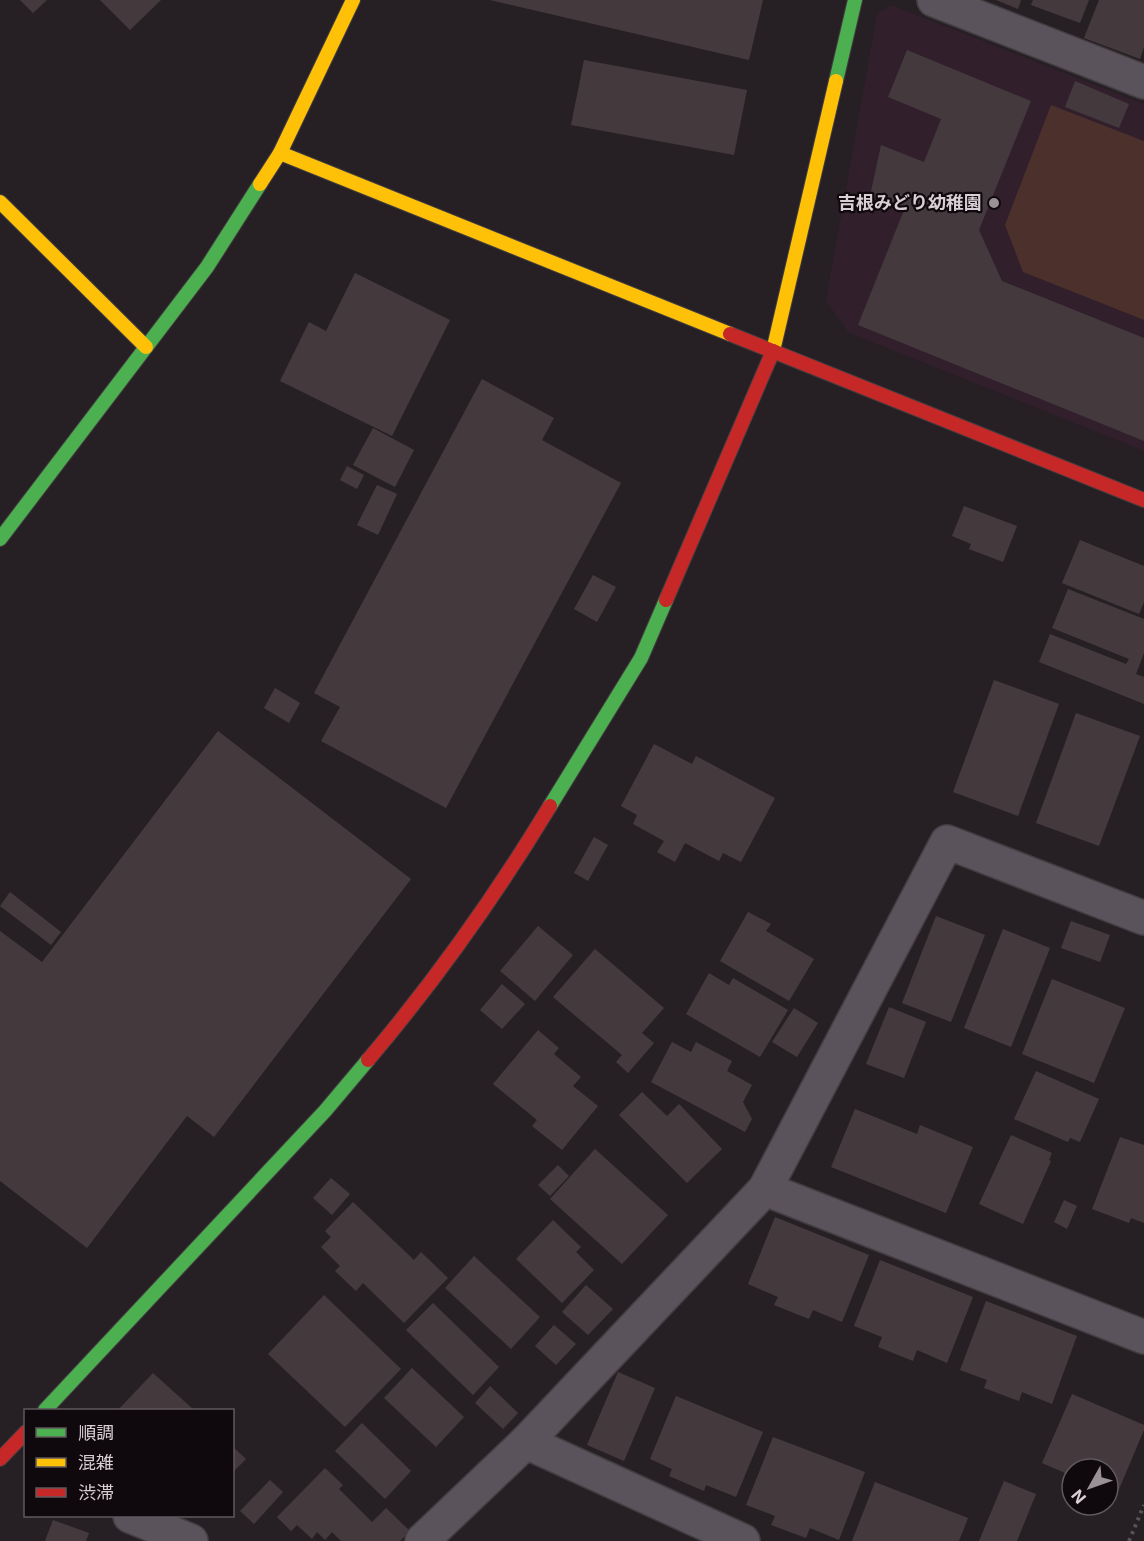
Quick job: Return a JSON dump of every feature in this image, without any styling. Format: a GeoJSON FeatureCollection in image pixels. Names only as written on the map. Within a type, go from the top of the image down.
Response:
{"type":"FeatureCollection","features":[{"type":"Feature","properties":{"kind":"street"},"geometry":{"type":"LineString","coordinates":[[0,539],[207,267],[280,153],[353,0]]}},
{"type":"Feature","properties":{"kind":"street"},"geometry":{"type":"LineString","coordinates":[[46,1409],[325,1111],[419,999],[532,836],[640,658],[773,351],[855,0]]}},
{"type":"Feature","properties":{"kind":"street"},"geometry":{"type":"LineString","coordinates":[[934,0],[1144,82]]}},
{"type":"Feature","properties":{"kind":"street"},"geometry":{"type":"LineString","coordinates":[[280,153],[1144,500]]}},
{"type":"Feature","properties":{"kind":"street"},"geometry":{"type":"LineString","coordinates":[[0,202],[146,347]]}},
{"type":"Feature","properties":{"kind":"street"},"geometry":{"type":"LineString","coordinates":[[422,1541],[526,1442],[765,1189],[947,842],[1144,918]]}},
{"type":"Feature","properties":{"kind":"street"},"geometry":{"type":"LineString","coordinates":[[765,1189],[1144,1337]]}},
{"type":"Feature","properties":{"kind":"street"},"geometry":{"type":"LineString","coordinates":[[526,1442],[743,1541]]}},
{"type":"Feature","properties":{"kind":"street"},"geometry":{"type":"LineString","coordinates":[[135,1517],[191,1541]]}},
{"type":"Feature","properties":{"kind":"path"},"geometry":{"type":"LineString","coordinates":[[1130,1541],[1144,1505]]}},
{"type":"Feature","properties":{"kind":"shaded area","name":"吉根みどり幼稚園"},"geometry":{"type":"Polygon","coordinates":[[[891,5],[1144,104],[1144,451],[849,333],[826,301],[877,14],[891,5]]]}},
{"type":"Feature","properties":{"kind":"shaded area"},"geometry":{"type":"Polygon","coordinates":[[[1051,105],[1144,141],[1144,320],[1023,272],[1005,225],[1051,105]]]}},
{"type":"Feature","properties":{"kind":"building"},"geometry":{"type":"Polygon","coordinates":[[[20,0],[47,0],[33,13],[20,0]]]}},
{"type":"Feature","properties":{"kind":"building"},"geometry":{"type":"Polygon","coordinates":[[[100,0],[161,0],[130,30],[100,0]]]}},
{"type":"Feature","properties":{"kind":"building"},"geometry":{"type":"Polygon","coordinates":[[[490,0],[763,0],[749,60],[490,0]]]}},
{"type":"Feature","properties":{"kind":"building"},"geometry":{"type":"Polygon","coordinates":[[[996,0],[1021,0],[1018,9],[996,0]]]}},
{"type":"Feature","properties":{"kind":"building"},"geometry":{"type":"Polygon","coordinates":[[[1033,0],[1089,0],[1080,23],[1031,5],[1033,0]]]}},
{"type":"Feature","properties":{"kind":"building"},"geometry":{"type":"Polygon","coordinates":[[[1099,0],[1144,0],[1144,47],[1140,59],[1084,38],[1099,0]]]}},
{"type":"Feature","properties":{"kind":"building"},"geometry":{"type":"Polygon","coordinates":[[[907,50],[1031,101],[979,230],[1002,281],[1144,338],[1144,441],[858,325],[904,210],[870,196],[881,145],[924,162],[941,119],[888,97],[907,50]]]}},
{"type":"Feature","properties":{"kind":"building"},"geometry":{"type":"Polygon","coordinates":[[[584,60],[747,90],[734,155],[571,125],[584,60]]]}},
{"type":"Feature","properties":{"kind":"building"},"geometry":{"type":"Polygon","coordinates":[[[1075,81],[1129,104],[1119,128],[1065,107],[1075,81]]]}},
{"type":"Feature","properties":{"kind":"building"},"geometry":{"type":"Polygon","coordinates":[[[355,273],[450,320],[392,436],[280,381],[309,322],[326,331],[355,273]]]}},
{"type":"Feature","properties":{"kind":"building"},"geometry":{"type":"Polygon","coordinates":[[[482,379],[554,418],[542,440],[621,483],[446,808],[321,741],[340,707],[314,693],[482,379]]]}},
{"type":"Feature","properties":{"kind":"building"},"geometry":{"type":"Polygon","coordinates":[[[373,428],[414,450],[395,487],[353,465],[373,428]]]}},
{"type":"Feature","properties":{"kind":"building"},"geometry":{"type":"Polygon","coordinates":[[[347,466],[364,475],[357,489],[340,480],[347,466]]]}},
{"type":"Feature","properties":{"kind":"building"},"geometry":{"type":"Polygon","coordinates":[[[377,485],[397,494],[378,535],[357,525],[377,485]]]}},
{"type":"Feature","properties":{"kind":"building"},"geometry":{"type":"Polygon","coordinates":[[[964,506],[1017,526],[1003,562],[969,549],[971,544],[952,536],[964,506]]]}},
{"type":"Feature","properties":{"kind":"building"},"geometry":{"type":"Polygon","coordinates":[[[1080,540],[1144,566],[1144,602],[1139,614],[1062,583],[1080,540]]]}},
{"type":"Feature","properties":{"kind":"building"},"geometry":{"type":"Polygon","coordinates":[[[593,575],[616,587],[597,622],[574,609],[593,575]]]}},
{"type":"Feature","properties":{"kind":"building"},"geometry":{"type":"Polygon","coordinates":[[[1068,589],[1144,619],[1144,653],[1136,674],[1144,677],[1144,704],[1039,662],[1050,634],[1126,664],[1129,659],[1052,628],[1068,589]]]}},
{"type":"Feature","properties":{"kind":"building"},"geometry":{"type":"Polygon","coordinates":[[[994,680],[1059,704],[1018,816],[953,792],[994,680]]]}},
{"type":"Feature","properties":{"kind":"building"},"geometry":{"type":"Polygon","coordinates":[[[275,688],[300,703],[289,723],[264,708],[275,688]]]}},
{"type":"Feature","properties":{"kind":"building"},"geometry":{"type":"Polygon","coordinates":[[[1076,713],[1140,736],[1099,846],[1036,823],[1076,713]]]}},
{"type":"Feature","properties":{"kind":"building"},"geometry":{"type":"Polygon","coordinates":[[[218,731],[411,879],[214,1137],[187,1116],[87,1248],[0,1181],[0,931],[42,962],[218,731]]]}},
{"type":"Feature","properties":{"kind":"building"},"geometry":{"type":"Polygon","coordinates":[[[654,744],[692,764],[696,756],[775,798],[741,862],[723,853],[719,861],[685,843],[675,862],[657,852],[664,841],[633,824],[637,815],[621,806],[654,744]]]}},
{"type":"Feature","properties":{"kind":"building"},"geometry":{"type":"Polygon","coordinates":[[[594,837],[608,845],[588,881],[574,873],[594,837]]]}},
{"type":"Feature","properties":{"kind":"building"},"geometry":{"type":"Polygon","coordinates":[[[10,892],[61,932],[51,945],[0,906],[10,892]]]}},
{"type":"Feature","properties":{"kind":"building"},"geometry":{"type":"Polygon","coordinates":[[[748,912],[771,924],[766,931],[814,959],[789,1001],[720,961],[748,912]]]}},
{"type":"Feature","properties":{"kind":"building"},"geometry":{"type":"Polygon","coordinates":[[[936,916],[985,935],[951,1022],[902,1003],[936,916]]]}},
{"type":"Feature","properties":{"kind":"building"},"geometry":{"type":"Polygon","coordinates":[[[1071,921],[1110,935],[1100,962],[1061,948],[1071,921]]]}},
{"type":"Feature","properties":{"kind":"building"},"geometry":{"type":"Polygon","coordinates":[[[538,926],[573,955],[535,1001],[500,971],[538,926]]]}},
{"type":"Feature","properties":{"kind":"building"},"geometry":{"type":"Polygon","coordinates":[[[1003,929],[1050,948],[1011,1047],[964,1028],[1003,929]]]}},
{"type":"Feature","properties":{"kind":"building"},"geometry":{"type":"Polygon","coordinates":[[[595,949],[664,1008],[642,1033],[654,1043],[628,1073],[616,1062],[622,1055],[553,997],[595,949]]]}},
{"type":"Feature","properties":{"kind":"building"},"geometry":{"type":"Polygon","coordinates":[[[709,973],[729,985],[733,978],[788,1010],[760,1057],[686,1014],[709,973]]]}},
{"type":"Feature","properties":{"kind":"building"},"geometry":{"type":"Polygon","coordinates":[[[1052,979],[1125,1008],[1094,1083],[1022,1054],[1052,979]]]}},
{"type":"Feature","properties":{"kind":"building"},"geometry":{"type":"Polygon","coordinates":[[[502,984],[525,1004],[502,1029],[480,1010],[502,984]]]}},
{"type":"Feature","properties":{"kind":"building"},"geometry":{"type":"Polygon","coordinates":[[[889,1007],[926,1022],[904,1078],[866,1064],[889,1007]]]}},
{"type":"Feature","properties":{"kind":"building"},"geometry":{"type":"Polygon","coordinates":[[[794,1008],[818,1023],[797,1057],[772,1042],[794,1008]]]}},
{"type":"Feature","properties":{"kind":"building"},"geometry":{"type":"Polygon","coordinates":[[[538,1030],[559,1048],[554,1054],[581,1077],[573,1086],[598,1106],[562,1150],[532,1126],[537,1120],[493,1084],[538,1030]]]}},
{"type":"Feature","properties":{"kind":"building"},"geometry":{"type":"Polygon","coordinates":[[[672,1042],[691,1052],[696,1042],[732,1061],[727,1071],[752,1085],[743,1102],[752,1119],[745,1132],[651,1082],[672,1042]]]}},
{"type":"Feature","properties":{"kind":"building"},"geometry":{"type":"Polygon","coordinates":[[[1036,1071],[1099,1099],[1080,1142],[1070,1138],[1068,1142],[1014,1119],[1036,1071]]]}},
{"type":"Feature","properties":{"kind":"building"},"geometry":{"type":"Polygon","coordinates":[[[642,1092],[667,1116],[679,1104],[722,1149],[687,1183],[619,1115],[642,1092]]]}},
{"type":"Feature","properties":{"kind":"building"},"geometry":{"type":"Polygon","coordinates":[[[855,1109],[917,1134],[920,1125],[973,1147],[946,1213],[831,1167],[855,1109]]]}},
{"type":"Feature","properties":{"kind":"building"},"geometry":{"type":"Polygon","coordinates":[[[1011,1135],[1052,1153],[1049,1160],[1051,1161],[1023,1224],[979,1204],[1011,1135]]]}},
{"type":"Feature","properties":{"kind":"building"},"geometry":{"type":"Polygon","coordinates":[[[1120,1137],[1144,1145],[1144,1223],[1131,1218],[1129,1223],[1092,1209],[1120,1137]]]}},
{"type":"Feature","properties":{"kind":"building"},"geometry":{"type":"Polygon","coordinates":[[[595,1149],[668,1215],[622,1264],[550,1199],[595,1149]]]}},
{"type":"Feature","properties":{"kind":"building"},"geometry":{"type":"Polygon","coordinates":[[[558,1165],[569,1176],[550,1196],[538,1185],[558,1165]]]}},
{"type":"Feature","properties":{"kind":"building"},"geometry":{"type":"Polygon","coordinates":[[[331,1178],[350,1194],[332,1215],[313,1198],[331,1178]]]}},
{"type":"Feature","properties":{"kind":"building"},"geometry":{"type":"Polygon","coordinates":[[[1064,1200],[1077,1206],[1067,1229],[1054,1222],[1064,1200]]]}},
{"type":"Feature","properties":{"kind":"building"},"geometry":{"type":"Polygon","coordinates":[[[353,1202],[414,1260],[421,1252],[448,1278],[404,1323],[363,1283],[356,1291],[335,1271],[340,1266],[321,1247],[331,1237],[325,1231],[353,1202]]]}},
{"type":"Feature","properties":{"kind":"building"},"geometry":{"type":"Polygon","coordinates":[[[775,1217],[869,1255],[842,1322],[813,1310],[809,1319],[774,1305],[778,1297],[748,1284],[775,1217]]]}},
{"type":"Feature","properties":{"kind":"building"},"geometry":{"type":"Polygon","coordinates":[[[553,1220],[581,1247],[576,1252],[594,1270],[562,1303],[516,1259],[553,1220]]]}},
{"type":"Feature","properties":{"kind":"building"},"geometry":{"type":"Polygon","coordinates":[[[474,1256],[540,1317],[511,1349],[445,1288],[474,1256]]]}},
{"type":"Feature","properties":{"kind":"building"},"geometry":{"type":"Polygon","coordinates":[[[880,1260],[973,1297],[947,1363],[917,1350],[913,1361],[878,1347],[882,1337],[854,1326],[880,1260]]]}},
{"type":"Feature","properties":{"kind":"building"},"geometry":{"type":"Polygon","coordinates":[[[586,1285],[613,1309],[588,1335],[562,1312],[586,1285]]]}},
{"type":"Feature","properties":{"kind":"building"},"geometry":{"type":"Polygon","coordinates":[[[324,1295],[401,1369],[345,1427],[268,1354],[324,1295]]]}},
{"type":"Feature","properties":{"kind":"building"},"geometry":{"type":"Polygon","coordinates":[[[986,1301],[1077,1336],[1052,1404],[1022,1392],[1019,1401],[984,1388],[987,1380],[960,1370],[986,1301]]]}},
{"type":"Feature","properties":{"kind":"building"},"geometry":{"type":"Polygon","coordinates":[[[433,1303],[499,1367],[473,1395],[406,1330],[433,1303]]]}},
{"type":"Feature","properties":{"kind":"building"},"geometry":{"type":"Polygon","coordinates":[[[554,1325],[576,1344],[556,1365],[535,1346],[554,1325]]]}},
{"type":"Feature","properties":{"kind":"building"},"geometry":{"type":"Polygon","coordinates":[[[412,1368],[464,1417],[436,1447],[384,1398],[412,1368]]]}},
{"type":"Feature","properties":{"kind":"building"},"geometry":{"type":"Polygon","coordinates":[[[618,1372],[655,1388],[624,1461],[587,1445],[618,1372]]]}},
{"type":"Feature","properties":{"kind":"building"},"geometry":{"type":"Polygon","coordinates":[[[153,1373],[193,1409],[119,1409],[153,1373]]]}},
{"type":"Feature","properties":{"kind":"building"},"geometry":{"type":"Polygon","coordinates":[[[490,1386],[518,1413],[503,1429],[475,1403],[490,1386]]]}},
{"type":"Feature","properties":{"kind":"building"},"geometry":{"type":"Polygon","coordinates":[[[1072,1394],[1144,1425],[1144,1430],[1120,1487],[1120,1457],[1060,1457],[1060,1471],[1042,1463],[1072,1394]]]}},
{"type":"Feature","properties":{"kind":"building"},"geometry":{"type":"Polygon","coordinates":[[[676,1396],[763,1432],[736,1497],[706,1485],[704,1491],[669,1476],[672,1469],[650,1459],[676,1396]]]}},
{"type":"Feature","properties":{"kind":"building"},"geometry":{"type":"Polygon","coordinates":[[[362,1423],[411,1471],[385,1499],[335,1451],[362,1423]]]}},
{"type":"Feature","properties":{"kind":"building"},"geometry":{"type":"Polygon","coordinates":[[[773,1437],[865,1472],[839,1540],[810,1528],[806,1538],[771,1525],[775,1516],[746,1505],[773,1437]]]}},
{"type":"Feature","properties":{"kind":"building"},"geometry":{"type":"Polygon","coordinates":[[[234,1448],[246,1459],[234,1471],[234,1448]]]}},
{"type":"Feature","properties":{"kind":"building"},"geometry":{"type":"Polygon","coordinates":[[[325,1468],[343,1485],[339,1489],[372,1522],[386,1508],[410,1531],[400,1541],[341,1541],[332,1532],[325,1540],[317,1532],[312,1539],[297,1525],[291,1531],[277,1517],[325,1468]]]}},
{"type":"Feature","properties":{"kind":"building"},"geometry":{"type":"Polygon","coordinates":[[[270,1480],[283,1492],[254,1524],[240,1511],[270,1480]]]}},
{"type":"Feature","properties":{"kind":"building"},"geometry":{"type":"Polygon","coordinates":[[[1004,1481],[1036,1494],[1017,1541],[979,1541],[1004,1481]]]}},
{"type":"Feature","properties":{"kind":"building"},"geometry":{"type":"Polygon","coordinates":[[[875,1482],[968,1518],[959,1541],[852,1541],[875,1482]]]}},
{"type":"Feature","properties":{"kind":"building"},"geometry":{"type":"Polygon","coordinates":[[[53,1520],[89,1533],[86,1541],[45,1541],[53,1520]]]}},
{"type":"Feature","properties":{"kind":"traffic: fast"},"geometry":{"type":"LineString","coordinates":[[836,81],[855,0]]}},
{"type":"Feature","properties":{"kind":"traffic: fast"},"geometry":{"type":"LineString","coordinates":[[0,539],[207,267],[260,184]]}},
{"type":"Feature","properties":{"kind":"traffic: fast"},"geometry":{"type":"LineString","coordinates":[[550,806],[641,658],[666,600]]}},
{"type":"Feature","properties":{"kind":"traffic: fast"},"geometry":{"type":"LineString","coordinates":[[46,1409],[325,1111],[368,1060]]}},
{"type":"Feature","properties":{"kind":"traffic: slow"},"geometry":{"type":"LineString","coordinates":[[260,184],[280,153],[353,0]]}},
{"type":"Feature","properties":{"kind":"traffic: slow"},"geometry":{"type":"LineString","coordinates":[[773,351],[836,81]]}},
{"type":"Feature","properties":{"kind":"traffic: slow"},"geometry":{"type":"LineString","coordinates":[[280,153],[730,334]]}},
{"type":"Feature","properties":{"kind":"traffic: slow"},"geometry":{"type":"LineString","coordinates":[[0,202],[146,347]]}},
{"type":"Feature","properties":{"kind":"traffic: jam"},"geometry":{"type":"LineString","coordinates":[[730,334],[1144,500]]}},
{"type":"Feature","properties":{"kind":"traffic: jam"},"geometry":{"type":"LineString","coordinates":[[666,600],[773,351]]}},
{"type":"Feature","properties":{"kind":"traffic: jam"},"geometry":{"type":"LineString","coordinates":[[368,1060],[464,937],[550,806]]}},
{"type":"Feature","properties":{"kind":"traffic: jam"},"geometry":{"type":"LineString","coordinates":[[0,1459],[24,1434]]}},
{"type":"Feature","properties":{"kind":"place","name":"吉根みどり幼稚園"},"geometry":{"type":"Point","coordinates":[994,203]}}]}
